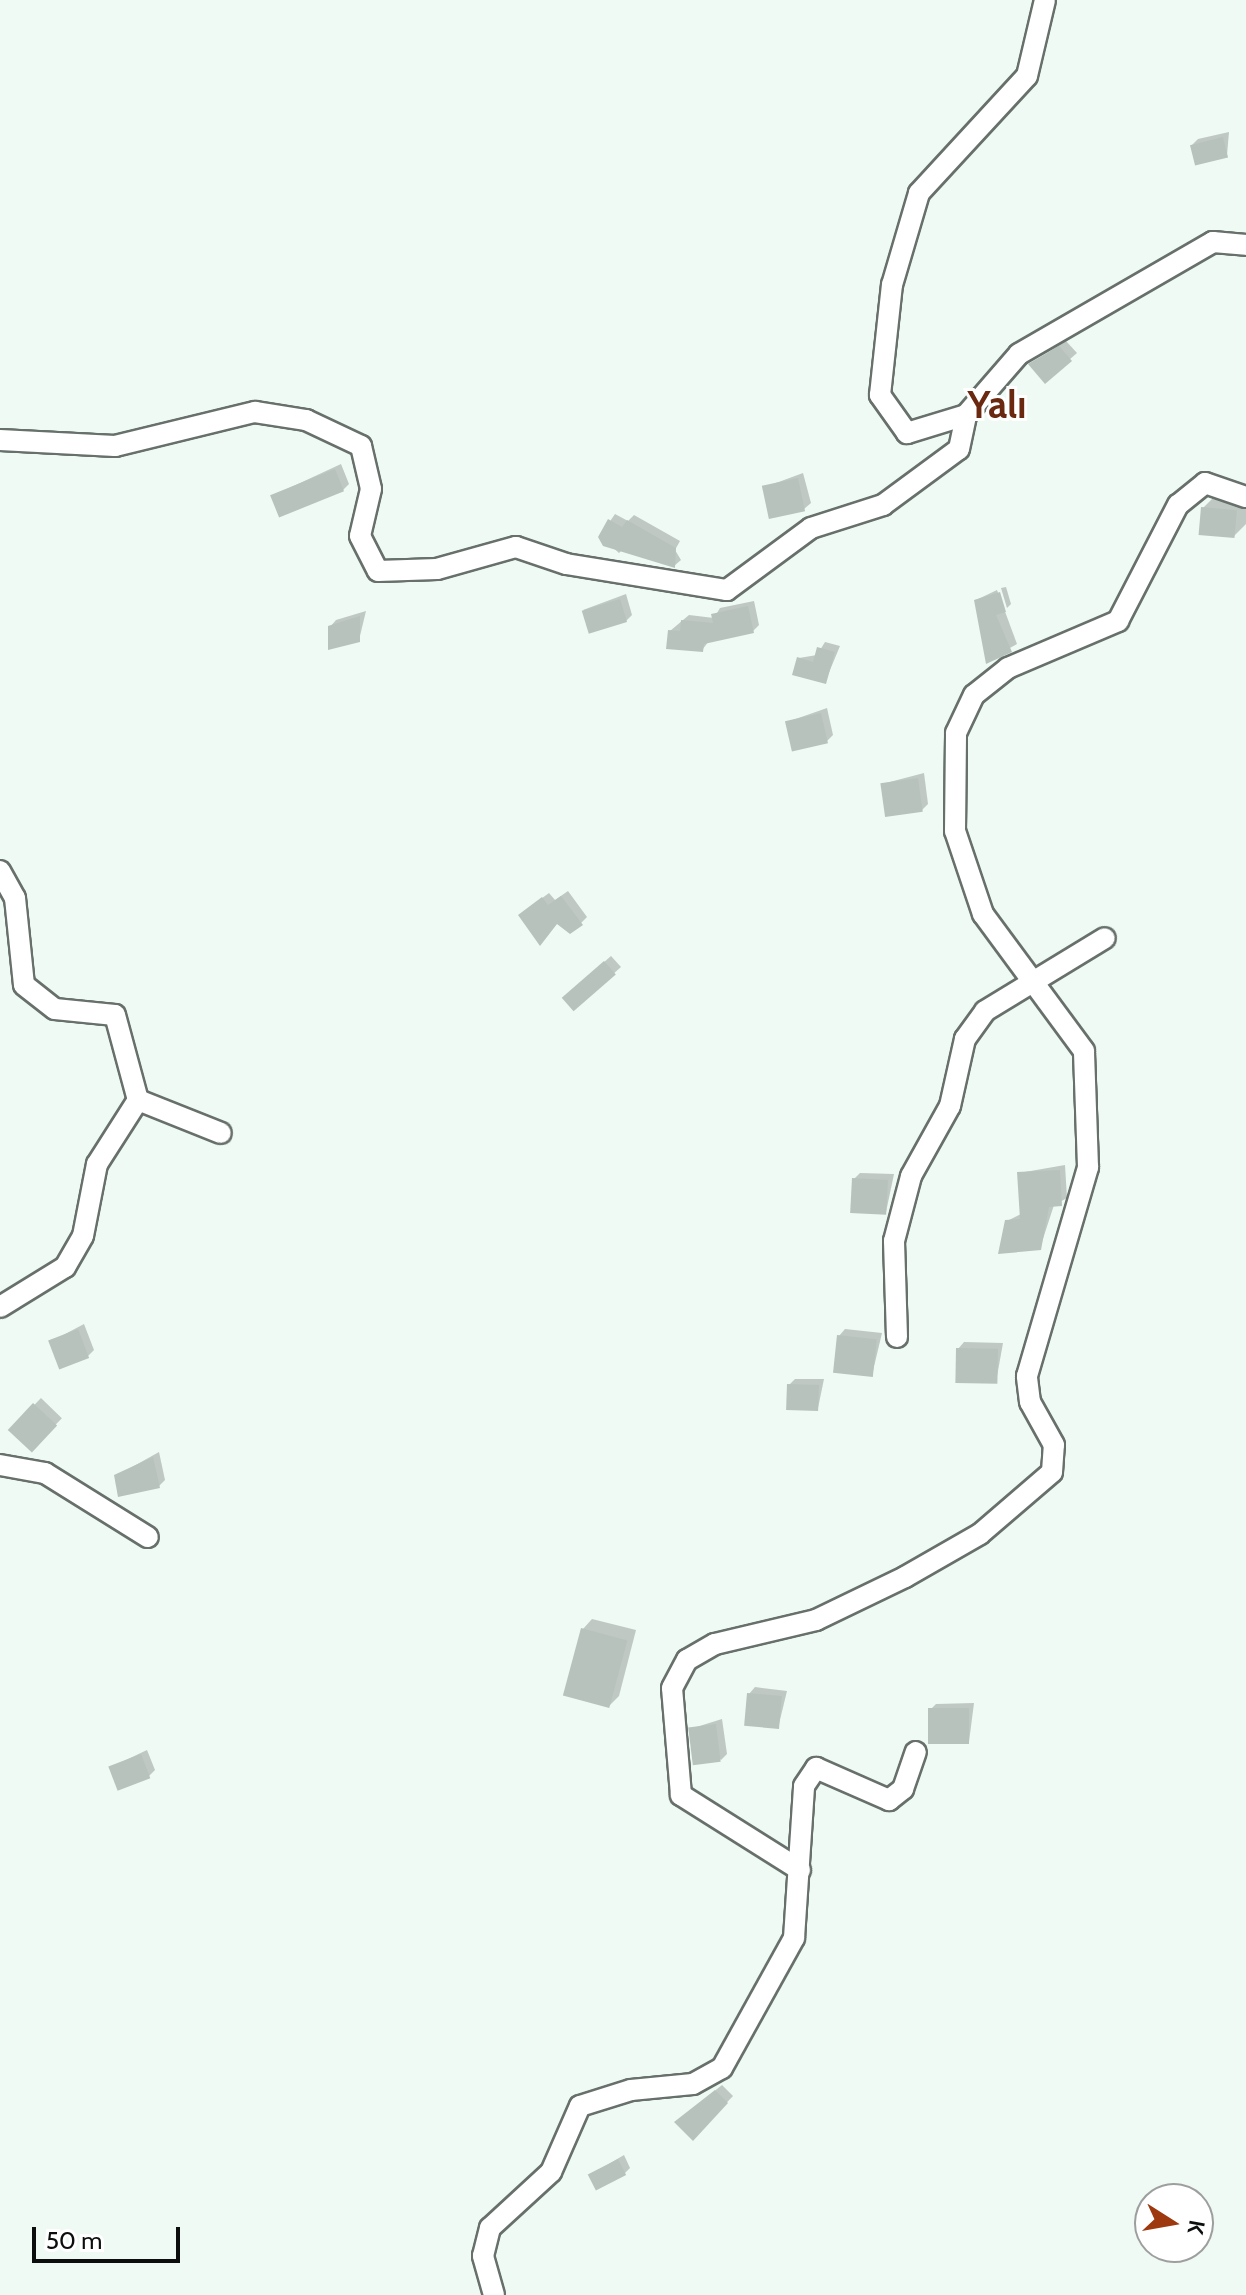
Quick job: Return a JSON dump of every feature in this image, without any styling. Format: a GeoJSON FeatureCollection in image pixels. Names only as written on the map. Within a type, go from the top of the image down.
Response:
{"type":"FeatureCollection","features":[{"type":"Feature","properties":{"kind":"street"},"geometry":{"type":"LineString","coordinates":[[966,415],[907,433],[880,395],[892,285],[919,193],[1027,76],[1045,0]]}},
{"type":"Feature","properties":{"kind":"street"},"geometry":{"type":"LineString","coordinates":[[0,440],[115,446],[255,412],[306,420],[361,446],[371,489],[360,536],[378,571],[437,569],[516,547],[566,564],[727,590],[811,528],[883,505],[959,449],[966,415],[1019,354],[1213,242],[1246,245]]}},
{"type":"Feature","properties":{"kind":"street"},"geometry":{"type":"LineString","coordinates":[[800,1870],[681,1795],[672,1688],[687,1660],[715,1644],[816,1620],[905,1577],[980,1534],[1052,1472],[1054,1445],[1030,1402],[1027,1376],[1088,1167],[1084,1051],[983,914],[955,831],[956,733],[974,695],[1008,668],[1118,621],[1178,505],[1205,483],[1246,497]]}},
{"type":"Feature","properties":{"kind":"street"},"geometry":{"type":"LineString","coordinates":[[0,871],[15,898],[24,985],[55,1009],[115,1015],[138,1100],[97,1164],[83,1236],[65,1267],[0,1307]]}},
{"type":"Feature","properties":{"kind":"street"},"geometry":{"type":"LineString","coordinates":[[897,1337],[894,1241],[911,1176],[950,1106],[965,1039],[985,1011],[1105,938]]}},
{"type":"Feature","properties":{"kind":"street"},"geometry":{"type":"LineString","coordinates":[[138,1100],[221,1133]]}},
{"type":"Feature","properties":{"kind":"street"},"geometry":{"type":"LineString","coordinates":[[0,1465],[45,1473],[148,1537]]}},
{"type":"Feature","properties":{"kind":"street"},"geometry":{"type":"LineString","coordinates":[[494,2295],[483,2256],[490,2228],[551,2172],[580,2106],[631,2090],[693,2084],[722,2068],[794,1938],[804,1786],[816,1768],[889,1800],[903,1789],[916,1752]]}},
{"type":"Feature","properties":{"kind":"building"},"geometry":{"type":"Polygon","coordinates":[[[1223,137],[1228,157],[1195,166],[1190,145],[1223,137]]]}},
{"type":"Feature","properties":{"kind":"building"},"geometry":{"type":"Polygon","coordinates":[[[1059,346],[1072,361],[1045,384],[1028,364],[1059,346]]]}},
{"type":"Feature","properties":{"kind":"building"},"geometry":{"type":"Polygon","coordinates":[[[335,469],[344,491],[279,517],[270,495],[335,469]]]}},
{"type":"Feature","properties":{"kind":"building"},"geometry":{"type":"Polygon","coordinates":[[[798,478],[805,511],[769,519],[762,486],[798,478]]]}},
{"type":"Feature","properties":{"kind":"building"},"geometry":{"type":"Polygon","coordinates":[[[1201,507],[1237,510],[1234,538],[1199,535],[1201,507]]]}},
{"type":"Feature","properties":{"kind":"building"},"geometry":{"type":"Polygon","coordinates":[[[608,519],[622,527],[627,520],[676,548],[675,568],[603,546],[598,537],[608,519]]]}},
{"type":"Feature","properties":{"kind":"building"},"geometry":{"type":"Polygon","coordinates":[[[1000,592],[1006,612],[996,615],[1012,652],[986,664],[974,600],[1000,592]]]}},
{"type":"Feature","properties":{"kind":"building"},"geometry":{"type":"Polygon","coordinates":[[[620,599],[627,622],[589,634],[582,611],[620,599]]]}},
{"type":"Feature","properties":{"kind":"building"},"geometry":{"type":"Polygon","coordinates":[[[748,606],[754,633],[704,644],[703,652],[666,649],[668,630],[680,631],[681,620],[713,623],[711,614],[748,606]]]}},
{"type":"Feature","properties":{"kind":"building"},"geometry":{"type":"Polygon","coordinates":[[[360,616],[360,642],[328,650],[328,626],[360,616]]]}},
{"type":"Feature","properties":{"kind":"building"},"geometry":{"type":"Polygon","coordinates":[[[817,647],[835,652],[826,684],[792,675],[797,657],[813,662],[817,647]]]}},
{"type":"Feature","properties":{"kind":"building"},"geometry":{"type":"Polygon","coordinates":[[[821,713],[828,743],[792,752],[785,721],[821,713]]]}},
{"type":"Feature","properties":{"kind":"building"},"geometry":{"type":"Polygon","coordinates":[[[918,778],[923,812],[885,817],[880,783],[918,778]]]}},
{"type":"Feature","properties":{"kind":"building"},"geometry":{"type":"Polygon","coordinates":[[[561,896],[583,925],[570,934],[557,924],[540,946],[518,915],[542,897],[548,905],[561,896]]]}},
{"type":"Feature","properties":{"kind":"building"},"geometry":{"type":"Polygon","coordinates":[[[604,961],[616,975],[574,1011],[562,998],[604,961]]]}},
{"type":"Feature","properties":{"kind":"building"},"geometry":{"type":"Polygon","coordinates":[[[1060,1170],[1062,1206],[1049,1207],[1041,1250],[998,1254],[1005,1220],[1020,1219],[1017,1172],[1060,1170]]]}},
{"type":"Feature","properties":{"kind":"building"},"geometry":{"type":"Polygon","coordinates":[[[852,1178],[888,1180],[886,1215],[850,1213],[852,1178]]]}},
{"type":"Feature","properties":{"kind":"building"},"geometry":{"type":"Polygon","coordinates":[[[78,1329],[89,1358],[59,1369],[48,1340],[78,1329]]]}},
{"type":"Feature","properties":{"kind":"building"},"geometry":{"type":"Polygon","coordinates":[[[837,1335],[877,1339],[873,1377],[833,1373],[837,1335]]]}},
{"type":"Feature","properties":{"kind":"building"},"geometry":{"type":"Polygon","coordinates":[[[956,1348],[998,1349],[997,1384],[955,1383],[956,1348]]]}},
{"type":"Feature","properties":{"kind":"building"},"geometry":{"type":"Polygon","coordinates":[[[787,1384],[819,1385],[818,1411],[786,1410],[787,1384]]]}},
{"type":"Feature","properties":{"kind":"building"},"geometry":{"type":"Polygon","coordinates":[[[33,1403],[57,1426],[32,1453],[8,1430],[33,1403]]]}},
{"type":"Feature","properties":{"kind":"building"},"geometry":{"type":"Polygon","coordinates":[[[153,1457],[160,1488],[118,1497],[114,1475],[153,1457]]]}},
{"type":"Feature","properties":{"kind":"building"},"geometry":{"type":"Polygon","coordinates":[[[581,1628],[627,1640],[609,1708],[563,1696],[581,1628]]]}},
{"type":"Feature","properties":{"kind":"building"},"geometry":{"type":"Polygon","coordinates":[[[747,1693],[782,1696],[779,1729],[744,1726],[747,1693]]]}},
{"type":"Feature","properties":{"kind":"building"},"geometry":{"type":"Polygon","coordinates":[[[928,1708],[969,1708],[969,1744],[928,1744],[928,1708]]]}},
{"type":"Feature","properties":{"kind":"building"},"geometry":{"type":"Polygon","coordinates":[[[716,1724],[721,1762],[693,1765],[688,1727],[716,1724]]]}},
{"type":"Feature","properties":{"kind":"building"},"geometry":{"type":"Polygon","coordinates":[[[141,1754],[150,1778],[118,1791],[108,1767],[141,1754]]]}},
{"type":"Feature","properties":{"kind":"building"},"geometry":{"type":"Polygon","coordinates":[[[715,2090],[728,2103],[693,2141],[674,2122],[715,2090]]]}},
{"type":"Feature","properties":{"kind":"building"},"geometry":{"type":"Polygon","coordinates":[[[618,2159],[626,2175],[596,2190],[588,2174],[618,2159]]]}},
{"type":"Feature","properties":{"kind":"district","name":"Yalı"},"geometry":{"type":"Point","coordinates":[997,405]}}]}
